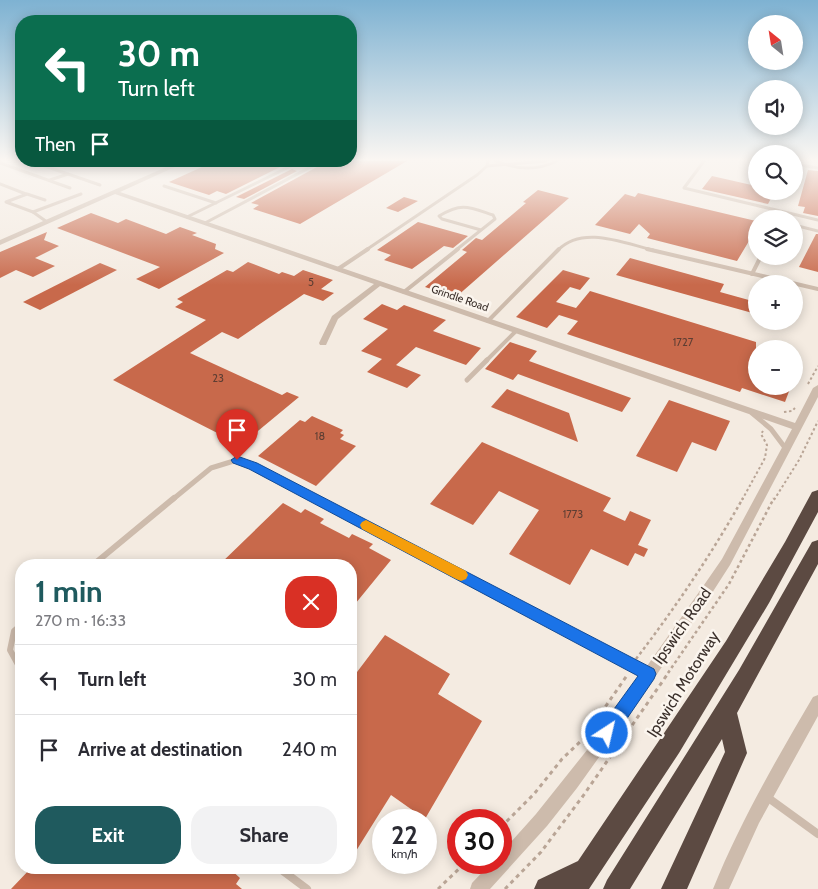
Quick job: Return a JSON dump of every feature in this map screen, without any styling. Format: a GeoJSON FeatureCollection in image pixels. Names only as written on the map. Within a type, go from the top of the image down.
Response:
{"type":"FeatureCollection","features":[{"type":"Feature","properties":{"kind":"highway","name":"Ipswich Motorway"},"geometry":{"type":"LineString","coordinates":[[580,880],[646,784],[731,650],[780,568],[818,496]]}},
{"type":"Feature","properties":{"kind":"highway"},"geometry":{"type":"LineString","coordinates":[[616,889],[726,713],[777,625],[818,546]]}},
{"type":"Feature","properties":{"kind":"highway"},"geometry":{"type":"LineString","coordinates":[[674,889],[736,753],[726,713]]}},
{"type":"Feature","properties":{"kind":"highway"},"geometry":{"type":"LineString","coordinates":[[547,889],[580,880]]}},
{"type":"Feature","properties":{"kind":"street"},"geometry":{"type":"LineString","coordinates":[[0,243],[91,202]]}},
{"type":"Feature","properties":{"kind":"street","name":"Grindle Road"},"geometry":{"type":"LineString","coordinates":[[145,202],[797,427]]}},
{"type":"Feature","properties":{"kind":"street"},"geometry":{"type":"LineString","coordinates":[[323,342],[335,318],[379,283]]}},
{"type":"Feature","properties":{"kind":"street","name":"Ipswich Road"},"geometry":{"type":"LineString","coordinates":[[478,889],[538,827],[564,793],[726,562],[818,388]]}},
{"type":"Feature","properties":{"kind":"street"},"geometry":{"type":"LineString","coordinates":[[721,889],[731,863],[765,795],[818,702]]}},
{"type":"Feature","properties":{"kind":"lane"},"geometry":{"type":"LineString","coordinates":[[7,202],[33,212],[47,222]]}},
{"type":"Feature","properties":{"kind":"lane"},"geometry":{"type":"LineString","coordinates":[[33,212],[58,202]]}},
{"type":"Feature","properties":{"kind":"lane"},"geometry":{"type":"LineString","coordinates":[[205,224],[245,202]]}},
{"type":"Feature","properties":{"kind":"lane"},"geometry":{"type":"LineString","coordinates":[[338,268],[437,202]]}},
{"type":"Feature","properties":{"kind":"lane"},"geometry":{"type":"LineString","coordinates":[[745,202],[818,220]]}},
{"type":"Feature","properties":{"kind":"lane"},"geometry":{"type":"LineString","coordinates":[[187,217],[216,203]]}},
{"type":"Feature","properties":{"kind":"lane"},"geometry":{"type":"LineString","coordinates":[[404,292],[495,219],[494,216],[461,205],[453,206],[440,216],[442,220],[481,230]]}},
{"type":"Feature","properties":{"kind":"lane"},"geometry":{"type":"LineString","coordinates":[[803,227],[818,231]]}},
{"type":"Feature","properties":{"kind":"lane"},"geometry":{"type":"LineString","coordinates":[[488,321],[563,245],[571,240],[581,238],[596,237],[818,289]]}},
{"type":"Feature","properties":{"kind":"lane"},"geometry":{"type":"LineString","coordinates":[[752,274],[756,265]]}},
{"type":"Feature","properties":{"kind":"lane"},"geometry":{"type":"LineString","coordinates":[[467,380],[516,331]]}},
{"type":"Feature","properties":{"kind":"lane"},"geometry":{"type":"LineString","coordinates":[[750,411],[771,429],[786,449]]}},
{"type":"Feature","properties":{"kind":"lane"},"geometry":{"type":"LineString","coordinates":[[100,559],[211,468],[237,460],[253,466],[648,674]]}},
{"type":"Feature","properties":{"kind":"lane"},"geometry":{"type":"LineString","coordinates":[[15,630],[10,650],[15,659]]}},
{"type":"Feature","properties":{"kind":"lane"},"geometry":{"type":"LineString","coordinates":[[765,795],[818,834]]}},
{"type":"Feature","properties":{"kind":"lane"},"geometry":{"type":"LineString","coordinates":[[287,874],[307,889]]}},
{"type":"Feature","properties":{"kind":"path"},"geometry":{"type":"LineString","coordinates":[[805,391],[818,366]]}},
{"type":"Feature","properties":{"kind":"path"},"geometry":{"type":"LineString","coordinates":[[780,412],[790,412],[796,407]]}},
{"type":"Feature","properties":{"kind":"path"},"geometry":{"type":"LineString","coordinates":[[512,816],[534,794],[562,758],[583,739],[618,691],[632,666],[666,620],[718,543],[765,458],[767,445],[762,434],[764,429]]}},
{"type":"Feature","properties":{"kind":"path"},"geometry":{"type":"LineString","coordinates":[[438,889],[454,874]]}},
{"type":"Feature","properties":{"kind":"building"},"geometry":{"type":"Polygon","coordinates":[[[337,202],[300,224],[253,209],[259,205],[251,203],[337,202]]]}},
{"type":"Feature","properties":{"kind":"building"},"geometry":{"type":"Polygon","coordinates":[[[395,202],[415,202],[398,212],[386,208],[395,202]]]}},
{"type":"Feature","properties":{"kind":"building"},"geometry":{"type":"Polygon","coordinates":[[[524,202],[564,202],[456,297],[425,287],[467,252],[462,250],[476,238],[482,240],[526,203],[524,202]]]}},
{"type":"Feature","properties":{"kind":"building"},"geometry":{"type":"Polygon","coordinates":[[[617,202],[678,202],[748,219],[748,243],[737,261],[647,238],[650,234],[639,224],[630,234],[595,225],[617,202]]]}},
{"type":"Feature","properties":{"kind":"building"},"geometry":{"type":"Polygon","coordinates":[[[799,202],[818,202],[818,216],[803,213],[805,207],[798,206],[799,202]]]}},
{"type":"Feature","properties":{"kind":"building"},"geometry":{"type":"Polygon","coordinates":[[[91,213],[118,223],[126,219],[166,234],[180,227],[197,233],[192,235],[216,244],[215,249],[224,253],[159,289],[136,279],[160,267],[57,228],[91,213]]]}},
{"type":"Feature","properties":{"kind":"building"},"geometry":{"type":"Polygon","coordinates":[[[418,222],[468,236],[453,248],[444,246],[412,269],[384,260],[391,255],[377,250],[418,222]]]}},
{"type":"Feature","properties":{"kind":"building"},"geometry":{"type":"Polygon","coordinates":[[[47,232],[44,240],[59,246],[35,258],[55,266],[33,277],[16,270],[0,278],[0,252],[47,232]]]}},
{"type":"Feature","properties":{"kind":"building"},"geometry":{"type":"Polygon","coordinates":[[[816,234],[818,234],[818,272],[799,267],[803,265],[803,259],[816,234]]]}},
{"type":"Feature","properties":{"kind":"building"},"geometry":{"type":"Polygon","coordinates":[[[630,258],[724,284],[720,292],[748,300],[748,312],[616,275],[630,258]]]}},
{"type":"Feature","properties":{"kind":"building"},"geometry":{"type":"Polygon","coordinates":[[[248,262],[279,274],[282,272],[294,276],[303,270],[333,280],[321,289],[334,293],[323,301],[304,294],[238,339],[222,332],[190,353],[282,395],[287,392],[299,397],[241,445],[113,380],[206,320],[175,307],[183,302],[177,299],[227,270],[233,272],[248,262]]]}},
{"type":"Feature","properties":{"kind":"building"},"geometry":{"type":"Polygon","coordinates":[[[100,263],[117,270],[40,310],[23,302],[100,263]]]}},
{"type":"Feature","properties":{"kind":"building"},"geometry":{"type":"Polygon","coordinates":[[[563,270],[590,278],[580,290],[570,287],[556,302],[576,308],[590,291],[749,340],[748,390],[742,388],[740,392],[567,334],[578,321],[559,315],[547,328],[516,317],[563,270]]]}},
{"type":"Feature","properties":{"kind":"building"},"geometry":{"type":"Polygon","coordinates":[[[382,304],[397,310],[404,305],[446,320],[433,331],[481,348],[466,365],[416,347],[396,365],[421,375],[407,388],[367,372],[382,359],[361,351],[388,329],[363,319],[382,304]]]}},
{"type":"Feature","properties":{"kind":"building"},"geometry":{"type":"Polygon","coordinates":[[[510,342],[537,351],[529,361],[631,398],[622,412],[518,374],[513,380],[485,369],[510,342]]]}},
{"type":"Feature","properties":{"kind":"building"},"geometry":{"type":"Polygon","coordinates":[[[507,389],[569,413],[578,442],[491,407],[507,389]]]}},
{"type":"Feature","properties":{"kind":"building"},"geometry":{"type":"Polygon","coordinates":[[[764,395],[788,395],[785,402],[764,395]]]}},
{"type":"Feature","properties":{"kind":"building"},"geometry":{"type":"Polygon","coordinates":[[[669,400],[730,421],[716,451],[692,442],[677,472],[636,456],[669,400]]]}},
{"type":"Feature","properties":{"kind":"building"},"geometry":{"type":"Polygon","coordinates":[[[312,416],[343,430],[340,433],[344,435],[340,439],[356,446],[316,486],[258,456],[300,420],[305,422],[312,416]]]}},
{"type":"Feature","properties":{"kind":"building"},"geometry":{"type":"Polygon","coordinates":[[[482,442],[611,498],[603,511],[625,521],[630,511],[651,520],[638,545],[648,549],[644,557],[635,553],[628,566],[591,549],[570,585],[509,554],[539,510],[499,491],[473,525],[430,504],[482,442]]]}},
{"type":"Feature","properties":{"kind":"building"},"geometry":{"type":"Polygon","coordinates":[[[283,503],[301,513],[305,509],[324,519],[320,523],[349,538],[352,534],[373,544],[369,548],[391,560],[357,602],[357,559],[225,559],[283,503]]]}},
{"type":"Feature","properties":{"kind":"building"},"geometry":{"type":"Polygon","coordinates":[[[385,635],[450,674],[438,694],[482,721],[431,809],[411,809],[391,795],[382,809],[372,809],[372,825],[357,849],[357,672],[385,635]]]}},
{"type":"Feature","properties":{"kind":"building"},"geometry":{"type":"Polygon","coordinates":[[[25,874],[236,874],[240,878],[236,884],[242,889],[11,889],[25,874]]]}},
{"type":"Feature","properties":{"kind":"slow traffic"},"geometry":{"type":"LineString","coordinates":[[366,525],[461,575]]}},
{"type":"Feature","properties":{"kind":"route"},"geometry":{"type":"LineString","coordinates":[[237,460],[253,466],[648,674],[607,733]]}}]}
